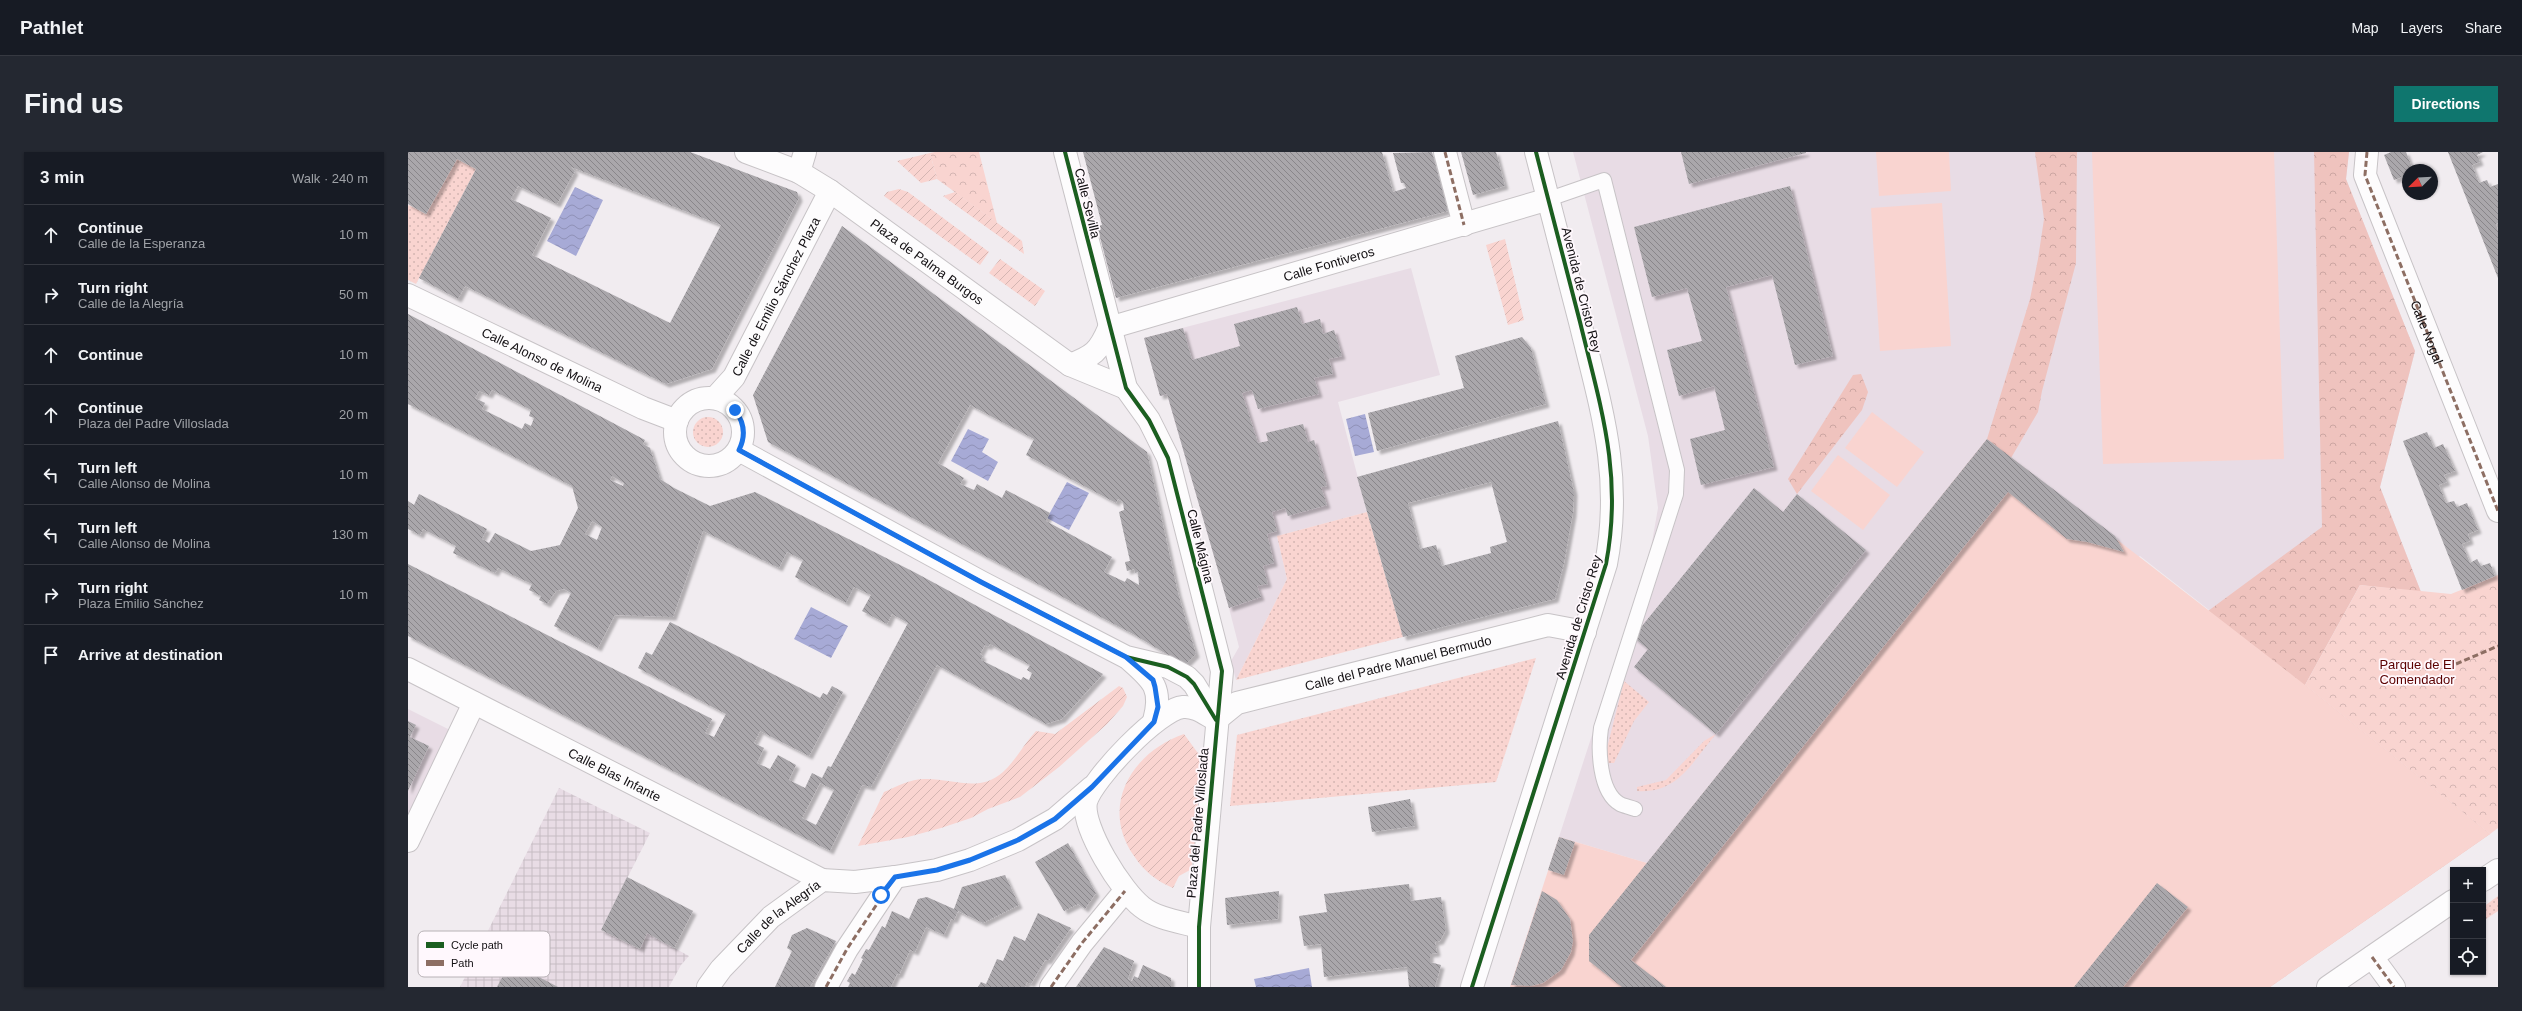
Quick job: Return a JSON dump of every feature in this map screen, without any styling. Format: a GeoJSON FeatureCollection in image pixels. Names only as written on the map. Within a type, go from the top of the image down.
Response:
{"type":"FeatureCollection","features":[{"type":"Feature","properties":{"kind":"street","name":"Plaza de Palma Burgos"},"geometry":{"type":"LineString","coordinates":[[746,152],[802,162],[830,191],[1070,365],[1126,388]]}},
{"type":"Feature","properties":{"kind":"street","name":"Calle Sevilla"},"geometry":{"type":"LineString","coordinates":[[1065,152],[1109,328]]}},
{"type":"Feature","properties":{"kind":"street"},"geometry":{"type":"LineString","coordinates":[[1445,152],[1464,224]]}},
{"type":"Feature","properties":{"kind":"street","name":"Avenida de Cristo Rey"},"geometry":{"type":"LineString","coordinates":[[1472,987],[1606,564],[1611,540],[1614,503],[1613,475],[1604,418],[1536,152]]}},
{"type":"Feature","properties":{"kind":"street","name":"Calle Nogal"},"geometry":{"type":"LineString","coordinates":[[2367,152],[2365,175],[2498,511]]}},
{"type":"Feature","properties":{"kind":"street","name":"Calle de Emilio Sánchez Plaza"},"geometry":{"type":"LineString","coordinates":[[715,398],[734,377],[830,191]]}},
{"type":"Feature","properties":{"kind":"street","name":"Calle Fontiveros"},"geometry":{"type":"LineString","coordinates":[[1109,328],[1548,199]]}},
{"type":"Feature","properties":{"kind":"street","name":"Calle Alonso de Molina"},"geometry":{"type":"LineString","coordinates":[[408,295],[643,408],[677,421]]}},
{"type":"Feature","properties":{"kind":"street"},"geometry":{"type":"LineString","coordinates":[[1070,365],[1089,358],[1098,351],[1109,328]]}},
{"type":"Feature","properties":{"kind":"street"},"geometry":{"type":"LineString","coordinates":[[1109,328],[1126,388]]}},
{"type":"Feature","properties":{"kind":"street","name":"Calle Mágina"},"geometry":{"type":"LineString","coordinates":[[1126,388],[1149,420],[1168,458],[1222,671],[1216,720]]}},
{"type":"Feature","properties":{"kind":"street"},"geometry":{"type":"LineString","coordinates":[[715,398],[732,407],[740,418],[744,436],[739,450],[730,460],[717,466],[706,466],[692,462],[682,453],[675,435],[677,421],[689,404],[700,399],[715,398]]}},
{"type":"Feature","properties":{"kind":"street"},"geometry":{"type":"LineString","coordinates":[[739,450],[981,582],[1126,657],[1153,680],[1158,695],[1158,707],[1154,722]]}},
{"type":"Feature","properties":{"kind":"street","name":"Calle del Padre Manuel Bermudo"},"geometry":{"type":"LineString","coordinates":[[1216,720],[1237,704],[1548,625],[1585,632]]}},
{"type":"Feature","properties":{"kind":"street"},"geometry":{"type":"LineString","coordinates":[[1126,657],[1168,667],[1188,677],[1194,684],[1216,720]]}},
{"type":"Feature","properties":{"kind":"street","name":"Calle Blas Infante"},"geometry":{"type":"LineString","coordinates":[[408,669],[822,880]]}},
{"type":"Feature","properties":{"kind":"street"},"geometry":{"type":"LineString","coordinates":[[408,841],[474,703]]}},
{"type":"Feature","properties":{"kind":"street"},"geometry":{"type":"LineString","coordinates":[[1199,927],[1161,916],[1143,908],[1125,891],[1101,852],[1090,825],[1086,803],[1092,787],[1113,762],[1154,722],[1167,712],[1182,707],[1198,709],[1216,720]]}},
{"type":"Feature","properties":{"kind":"street","name":"Plaza del Padre Villoslada"},"geometry":{"type":"LineString","coordinates":[[1199,987],[1199,927],[1216,720]]}},
{"type":"Feature","properties":{"kind":"street","name":"Calle de la Alegría"},"geometry":{"type":"LineString","coordinates":[[708,987],[721,969],[766,922],[822,880],[855,882],[895,877],[937,870],[970,860],[1018,840],[1055,819],[1092,787]]}},
{"type":"Feature","properties":{"kind":"street"},"geometry":{"type":"LineString","coordinates":[[1055,819],[1090,825]]}},
{"type":"Feature","properties":{"kind":"street"},"geometry":{"type":"LineString","coordinates":[[2486,878],[2498,870]]}},
{"type":"Feature","properties":{"kind":"street"},"geometry":{"type":"LineString","coordinates":[[826,987],[881,895],[895,877]]}},
{"type":"Feature","properties":{"kind":"street"},"geometry":{"type":"LineString","coordinates":[[1051,987],[1082,943],[1125,891]]}},
{"type":"Feature","properties":{"kind":"street"},"geometry":{"type":"LineString","coordinates":[[2328,987],[2450,903]]}},
{"type":"Feature","properties":{"kind":"street"},"geometry":{"type":"LineString","coordinates":[[2372,957],[2394,987]]}},
{"type":"Feature","properties":{"kind":"lane"},"geometry":{"type":"LineString","coordinates":[[1548,199],[1604,180],[1677,470],[1676,494],[1601,728],[1598,749],[1605,782],[1610,794],[1619,804],[1635,809]]}},
{"type":"Feature","properties":{"kind":"shaded area"},"geometry":{"type":"Polygon","coordinates":[[[1573,152],[2349,152],[2346,179],[2415,351],[2380,487],[2421,592],[2360,585],[2305,685],[2140,556],[1647,863],[1559,837],[1649,559],[1658,508],[1648,436],[1573,152]]]}},
{"type":"Feature","properties":{"kind":"shaded area"},"geometry":{"type":"Polygon","coordinates":[[[1411,268],[1440,375],[1338,402],[1367,512],[1277,536],[1287,579],[1236,680],[1231,661],[1239,647],[1229,608],[1167,395],[1160,396],[1144,338],[1411,268]]]}},
{"type":"Feature","properties":{"kind":"shaded area"},"geometry":{"type":"Polygon","coordinates":[[[408,709],[452,731],[408,819],[408,709]]]}},
{"type":"Feature","properties":{"kind":"shaded area"},"geometry":{"type":"Polygon","coordinates":[[[559,788],[650,833],[601,930],[640,949],[647,933],[689,956],[681,965],[669,987],[460,987],[465,977],[550,977],[550,931],[488,931],[559,788]]]}},
{"type":"Feature","properties":{"kind":"green space"},"geometry":{"type":"Polygon","coordinates":[[[979,152],[997,223],[937,179],[930,153],[979,152]]]}},
{"type":"Feature","properties":{"kind":"green space"},"geometry":{"type":"Polygon","coordinates":[[[1876,152],[1949,152],[1951,191],[1879,196],[1876,152]]]}},
{"type":"Feature","properties":{"kind":"green space"},"geometry":{"type":"Polygon","coordinates":[[[2035,152],[2077,152],[2076,263],[2042,391],[2038,412],[2011,458],[1987,439],[2030,299],[2038,259],[2044,219],[2035,152]]]}},
{"type":"Feature","properties":{"kind":"green space"},"geometry":{"type":"Polygon","coordinates":[[[2092,152],[2274,152],[2284,459],[2103,464],[2092,152]]]}},
{"type":"Feature","properties":{"kind":"green space"},"geometry":{"type":"Polygon","coordinates":[[[2314,152],[2349,152],[2346,179],[2415,351],[2380,487],[2421,592],[2360,585],[2305,685],[2490,834],[2270,987],[2139,987],[2220,632],[2208,611],[2322,527],[2314,152]]]}},
{"type":"Feature","properties":{"kind":"green space"},"geometry":{"type":"Polygon","coordinates":[[[930,153],[937,179],[921,183],[897,161],[930,153]]]}},
{"type":"Feature","properties":{"kind":"green space"},"geometry":{"type":"Polygon","coordinates":[[[457,159],[476,169],[416,284],[408,280],[408,206],[409,205],[426,214],[457,159]]]}},
{"type":"Feature","properties":{"kind":"green space"},"geometry":{"type":"Polygon","coordinates":[[[899,189],[908,192],[989,252],[980,265],[884,196],[887,192],[899,189]]]}},
{"type":"Feature","properties":{"kind":"green space"},"geometry":{"type":"Polygon","coordinates":[[[955,192],[1022,241],[1024,254],[943,196],[955,192]]]}},
{"type":"Feature","properties":{"kind":"green space"},"geometry":{"type":"Polygon","coordinates":[[[1942,203],[1951,346],[1880,351],[1871,208],[1942,203]]]}},
{"type":"Feature","properties":{"kind":"green space"},"geometry":{"type":"Polygon","coordinates":[[[1505,239],[1524,320],[1508,325],[1486,245],[1505,239]]]}},
{"type":"Feature","properties":{"kind":"green space"},"geometry":{"type":"Polygon","coordinates":[[[1000,259],[1045,291],[1035,306],[989,273],[1000,259]]]}},
{"type":"Feature","properties":{"kind":"green space"},"geometry":{"type":"Polygon","coordinates":[[[1861,374],[1868,392],[1862,410],[1797,494],[1788,479],[1853,375],[1861,374]]]}},
{"type":"Feature","properties":{"kind":"green space"},"geometry":{"type":"Polygon","coordinates":[[[1872,412],[1924,452],[1897,487],[1845,448],[1872,412]]]}},
{"type":"Feature","properties":{"kind":"green space"},"geometry":{"type":"Polygon","coordinates":[[[708,417],[719,421],[723,432],[719,443],[708,447],[697,443],[693,432],[697,421],[708,417]]]}},
{"type":"Feature","properties":{"kind":"green space"},"geometry":{"type":"Polygon","coordinates":[[[1987,439],[2305,685],[2490,834],[2270,987],[1510,987],[1559,837],[1647,863],[1987,439]]]}},
{"type":"Feature","properties":{"kind":"green space"},"geometry":{"type":"Polygon","coordinates":[[[1838,455],[1890,495],[1863,530],[1811,491],[1838,455]]]}},
{"type":"Feature","properties":{"kind":"green space"},"geometry":{"type":"Polygon","coordinates":[[[1367,512],[1403,637],[1236,680],[1287,579],[1277,536],[1367,512]]]}},
{"type":"Feature","properties":{"kind":"green space","name":"Parque de El Comendador"},"geometry":{"type":"Polygon","coordinates":[[[2498,575],[2498,828],[2490,834],[2305,685],[2360,585],[2451,594],[2498,575]]]}},
{"type":"Feature","properties":{"kind":"green space"},"geometry":{"type":"Polygon","coordinates":[[[1536,658],[1496,782],[1230,806],[1237,735],[1536,658]]]}},
{"type":"Feature","properties":{"kind":"green space"},"geometry":{"type":"Polygon","coordinates":[[[1624,681],[1649,702],[1634,721],[1614,763],[1608,763],[1605,759],[1606,752],[1624,681]]]}},
{"type":"Feature","properties":{"kind":"green space"},"geometry":{"type":"Polygon","coordinates":[[[1119,686],[1123,688],[1127,697],[1123,706],[1107,724],[1059,767],[1020,797],[988,809],[971,818],[941,828],[908,837],[858,846],[884,792],[905,783],[921,779],[976,783],[985,782],[994,778],[1008,767],[1036,731],[1055,734],[1119,686]]]}},
{"type":"Feature","properties":{"kind":"green space"},"geometry":{"type":"Polygon","coordinates":[[[1184,734],[1200,756],[1195,856],[1190,870],[1179,876],[1173,888],[1151,875],[1142,867],[1134,856],[1124,837],[1120,818],[1121,800],[1126,783],[1136,767],[1149,754],[1165,742],[1184,734]]]}},
{"type":"Feature","properties":{"kind":"green space"},"geometry":{"type":"Polygon","coordinates":[[[1716,734],[1691,765],[1674,782],[1651,791],[1637,791],[1637,787],[1666,780],[1704,741],[1716,734]]]}},
{"type":"Feature","properties":{"kind":"green space"},"geometry":{"type":"Polygon","coordinates":[[[2498,896],[2498,911],[2486,919],[2486,905],[2498,896]]]}},
{"type":"Feature","properties":{"kind":"water"},"geometry":{"type":"Polygon","coordinates":[[[575,187],[603,200],[576,256],[547,241],[575,187]]]}},
{"type":"Feature","properties":{"kind":"water"},"geometry":{"type":"Polygon","coordinates":[[[1365,414],[1374,452],[1355,456],[1346,419],[1365,414]]]}},
{"type":"Feature","properties":{"kind":"water"},"geometry":{"type":"Polygon","coordinates":[[[968,429],[989,439],[982,452],[998,462],[988,481],[951,461],[968,429]]]}},
{"type":"Feature","properties":{"kind":"water"},"geometry":{"type":"Polygon","coordinates":[[[1067,482],[1089,493],[1069,530],[1047,518],[1067,482]]]}},
{"type":"Feature","properties":{"kind":"water"},"geometry":{"type":"Polygon","coordinates":[[[811,607],[848,626],[831,658],[794,639],[811,607]]]}},
{"type":"Feature","properties":{"kind":"water"},"geometry":{"type":"Polygon","coordinates":[[[1309,968],[1312,987],[1256,987],[1254,979],[1309,968]]]}},
{"type":"Feature","properties":{"kind":"building"},"geometry":{"type":"Polygon","coordinates":[[[408,152],[690,152],[797,192],[799,198],[712,369],[666,384],[465,286],[458,299],[419,278],[476,169],[457,159],[426,214],[408,204],[408,152]],[[571,167],[575,171],[557,204],[518,186],[511,199],[551,218],[532,255],[670,323],[721,225],[571,167]]]}},
{"type":"Feature","properties":{"kind":"building"},"geometry":{"type":"Polygon","coordinates":[[[1083,152],[1382,152],[1393,192],[1406,188],[1404,183],[1401,183],[1393,153],[1432,152],[1448,211],[1116,298],[1097,226],[1102,225],[1083,152]]]}},
{"type":"Feature","properties":{"kind":"building"},"geometry":{"type":"Polygon","coordinates":[[[1461,152],[1496,152],[1505,186],[1473,195],[1461,152]]]}},
{"type":"Feature","properties":{"kind":"building"},"geometry":{"type":"Polygon","coordinates":[[[1681,152],[1806,152],[1806,153],[1689,184],[1681,152]]]}},
{"type":"Feature","properties":{"kind":"building"},"geometry":{"type":"Polygon","coordinates":[[[2391,152],[2406,152],[2411,164],[2402,164],[2402,177],[2394,180],[2384,155],[2391,152]]]}},
{"type":"Feature","properties":{"kind":"building"},"geometry":{"type":"Polygon","coordinates":[[[2448,152],[2483,152],[2477,155],[2480,162],[2472,165],[2479,183],[2487,180],[2490,187],[2498,184],[2498,223],[2496,224],[2498,231],[2498,278],[2448,152]]]}},
{"type":"Feature","properties":{"kind":"building"},"geometry":{"type":"Polygon","coordinates":[[[1790,186],[1833,356],[1795,365],[1772,275],[1726,287],[1774,467],[1701,485],[1690,439],[1725,430],[1714,386],[1679,396],[1667,350],[1702,341],[1687,288],[1652,297],[1634,227],[1790,186]]]}},
{"type":"Feature","properties":{"kind":"building"},"geometry":{"type":"Polygon","coordinates":[[[842,226],[1147,452],[1178,593],[1196,654],[1185,665],[1133,634],[768,442],[753,395],[842,226]],[[970,405],[938,463],[964,478],[960,484],[974,490],[977,484],[1002,498],[1006,490],[1050,513],[1046,521],[1112,557],[1104,572],[1125,582],[1127,578],[1139,585],[1138,572],[1135,573],[1134,569],[1127,571],[1125,562],[1130,561],[1119,512],[1124,510],[1123,502],[1118,499],[1116,503],[1026,455],[1034,439],[970,405]]]}},
{"type":"Feature","properties":{"kind":"building"},"geometry":{"type":"Polygon","coordinates":[[[1297,307],[1302,324],[1320,319],[1323,334],[1334,330],[1342,356],[1329,359],[1333,374],[1314,378],[1319,394],[1258,409],[1252,390],[1242,393],[1258,443],[1268,441],[1266,433],[1303,424],[1308,442],[1314,440],[1327,486],[1321,487],[1327,505],[1288,516],[1285,508],[1272,512],[1277,531],[1267,534],[1274,563],[1263,566],[1268,584],[1257,586],[1261,597],[1229,608],[1167,394],[1160,396],[1144,338],[1183,328],[1192,360],[1240,346],[1234,324],[1297,307]]]}},
{"type":"Feature","properties":{"kind":"building"},"geometry":{"type":"Polygon","coordinates":[[[408,314],[645,440],[643,444],[650,448],[660,479],[674,488],[710,506],[755,492],[914,572],[1103,674],[1062,719],[1046,724],[937,665],[871,787],[862,785],[830,851],[408,636],[408,564],[712,719],[705,733],[714,737],[726,714],[638,668],[646,652],[652,655],[670,622],[820,698],[823,693],[827,695],[832,686],[843,692],[809,756],[760,731],[754,743],[764,748],[757,763],[770,769],[778,755],[796,765],[789,780],[805,788],[812,773],[822,778],[828,766],[831,767],[908,623],[892,614],[887,624],[862,611],[871,595],[854,587],[846,603],[795,577],[803,560],[787,552],[779,568],[703,531],[673,617],[615,615],[598,648],[554,626],[571,593],[564,589],[556,591],[547,604],[539,600],[541,596],[529,590],[532,584],[498,568],[495,573],[453,553],[456,546],[423,529],[420,535],[408,529],[408,501],[414,505],[419,494],[487,529],[482,539],[489,543],[495,533],[531,551],[560,545],[578,508],[572,486],[408,404],[408,314]],[[492,390],[489,395],[479,391],[475,398],[485,403],[482,409],[522,429],[525,423],[531,426],[534,418],[529,416],[531,410],[492,390]],[[612,476],[610,480],[623,486],[624,483],[612,476]],[[592,521],[585,534],[597,540],[602,527],[592,521]],[[990,644],[988,647],[985,645],[980,654],[983,656],[981,660],[1021,680],[1023,677],[1029,680],[1032,673],[1027,670],[1030,665],[990,644]],[[820,783],[802,818],[816,825],[834,790],[820,783]]]}},
{"type":"Feature","properties":{"kind":"building"},"geometry":{"type":"Polygon","coordinates":[[[1522,337],[1531,348],[1546,404],[1377,451],[1368,413],[1464,388],[1455,356],[1522,337]]]}},
{"type":"Feature","properties":{"kind":"building"},"geometry":{"type":"Polygon","coordinates":[[[1558,421],[1574,492],[1573,513],[1564,563],[1555,599],[1403,637],[1357,477],[1558,421]],[[1491,482],[1408,503],[1420,549],[1436,545],[1442,566],[1491,553],[1490,547],[1507,542],[1491,482]]]}},
{"type":"Feature","properties":{"kind":"building"},"geometry":{"type":"Polygon","coordinates":[[[2427,432],[2434,448],[2443,444],[2455,471],[2444,475],[2447,482],[2439,485],[2446,503],[2454,501],[2457,507],[2467,503],[2478,530],[2468,534],[2470,541],[2462,544],[2470,563],[2477,559],[2481,566],[2490,563],[2495,576],[2462,590],[2403,441],[2427,432]]]}},
{"type":"Feature","properties":{"kind":"building"},"geometry":{"type":"Polygon","coordinates":[[[1987,439],[2115,536],[2124,552],[2087,542],[2067,539],[2008,492],[1631,960],[1666,987],[1622,987],[1589,961],[1589,935],[1987,439]]]}},
{"type":"Feature","properties":{"kind":"building"},"geometry":{"type":"Polygon","coordinates":[[[1754,488],[1783,512],[1797,494],[1866,550],[1716,734],[1634,667],[1648,649],[1633,637],[1754,488]]]}},
{"type":"Feature","properties":{"kind":"building"},"geometry":{"type":"Polygon","coordinates":[[[408,721],[416,725],[410,737],[429,746],[408,791],[408,721]]]}},
{"type":"Feature","properties":{"kind":"building"},"geometry":{"type":"Polygon","coordinates":[[[1410,799],[1415,826],[1372,832],[1368,807],[1410,799]]]}},
{"type":"Feature","properties":{"kind":"building"},"geometry":{"type":"Polygon","coordinates":[[[1559,837],[1575,842],[1564,875],[1548,870],[1559,837]]]}},
{"type":"Feature","properties":{"kind":"building"},"geometry":{"type":"Polygon","coordinates":[[[1068,843],[1096,893],[1085,909],[1078,904],[1064,911],[1035,862],[1068,843]]]}},
{"type":"Feature","properties":{"kind":"building"},"geometry":{"type":"Polygon","coordinates":[[[1005,875],[1019,905],[983,923],[958,911],[954,920],[951,919],[944,935],[926,927],[915,952],[910,950],[899,975],[897,974],[891,987],[848,987],[850,983],[847,981],[852,973],[855,975],[866,949],[869,950],[882,926],[885,928],[892,911],[909,919],[918,899],[927,897],[954,909],[962,887],[1005,875]]]}},
{"type":"Feature","properties":{"kind":"building"},"geometry":{"type":"Polygon","coordinates":[[[627,877],[693,911],[674,948],[647,933],[640,949],[601,930],[627,877]]]}},
{"type":"Feature","properties":{"kind":"building"},"geometry":{"type":"Polygon","coordinates":[[[2157,883],[2188,907],[2123,987],[2074,987],[2157,883]]]}},
{"type":"Feature","properties":{"kind":"building"},"geometry":{"type":"Polygon","coordinates":[[[1409,884],[1411,901],[1441,897],[1446,930],[1440,941],[1435,942],[1437,953],[1430,954],[1430,962],[1441,965],[1435,987],[1409,987],[1407,967],[1324,977],[1321,944],[1304,946],[1299,916],[1327,912],[1324,894],[1409,884]]]}},
{"type":"Feature","properties":{"kind":"building"},"geometry":{"type":"Polygon","coordinates":[[[1279,891],[1278,919],[1227,925],[1225,898],[1279,891]]]}},
{"type":"Feature","properties":{"kind":"building"},"geometry":{"type":"Polygon","coordinates":[[[1542,891],[1557,900],[1570,919],[1573,941],[1571,952],[1561,970],[1543,983],[1531,986],[1511,985],[1542,891]]]}},
{"type":"Feature","properties":{"kind":"building"},"geometry":{"type":"Polygon","coordinates":[[[1038,913],[1071,928],[1048,961],[1045,960],[1031,984],[1027,982],[1025,987],[978,987],[981,982],[986,984],[997,959],[1003,961],[1014,936],[1025,941],[1038,913]]]}},
{"type":"Feature","properties":{"kind":"building"},"geometry":{"type":"Polygon","coordinates":[[[807,928],[836,941],[810,987],[775,987],[792,951],[787,948],[792,935],[807,928]]]}},
{"type":"Feature","properties":{"kind":"building"},"geometry":{"type":"Polygon","coordinates":[[[1104,947],[1134,961],[1128,979],[1132,981],[1134,976],[1138,978],[1143,965],[1171,978],[1171,987],[1076,987],[1104,947]]]}},
{"type":"Feature","properties":{"kind":"building"},"geometry":{"type":"Polygon","coordinates":[[[502,977],[539,977],[558,987],[497,987],[502,977]]]}},
{"type":"Feature","properties":{"kind":"marked path"},"geometry":{"type":"LineString","coordinates":[[1445,152],[1464,225]]}},
{"type":"Feature","properties":{"kind":"marked path"},"geometry":{"type":"LineString","coordinates":[[2367,152],[2365,175],[2498,511]]}},
{"type":"Feature","properties":{"kind":"marked path"},"geometry":{"type":"LineString","coordinates":[[2456,664],[2498,646]]}},
{"type":"Feature","properties":{"kind":"marked path"},"geometry":{"type":"LineString","coordinates":[[826,987],[847,949],[895,877]]}},
{"type":"Feature","properties":{"kind":"marked path"},"geometry":{"type":"LineString","coordinates":[[1051,987],[1082,943],[1125,891]]}},
{"type":"Feature","properties":{"kind":"marked path"},"geometry":{"type":"LineString","coordinates":[[2372,957],[2394,987]]}},
{"type":"Feature","properties":{"kind":"cycle path"},"geometry":{"type":"LineString","coordinates":[[1065,152],[1126,388],[1149,420],[1168,458],[1222,671],[1199,927],[1199,987]]}},
{"type":"Feature","properties":{"kind":"cycle path"},"geometry":{"type":"LineString","coordinates":[[1472,987],[1606,564],[1611,532],[1611,471],[1602,413],[1536,152]]}},
{"type":"Feature","properties":{"kind":"cycle path"},"geometry":{"type":"LineString","coordinates":[[739,450],[981,582],[1126,657],[1168,667],[1187,677],[1194,684],[1216,720]]}},
{"type":"Feature","properties":{"kind":"route"},"geometry":{"type":"LineString","coordinates":[[735,410],[742,422],[744,432],[739,450],[981,582],[1126,657],[1153,680],[1158,695],[1158,707],[1154,722],[1118,757],[1092,787],[1055,819],[1006,846],[970,860],[937,870],[895,877],[881,895]]}}]}
